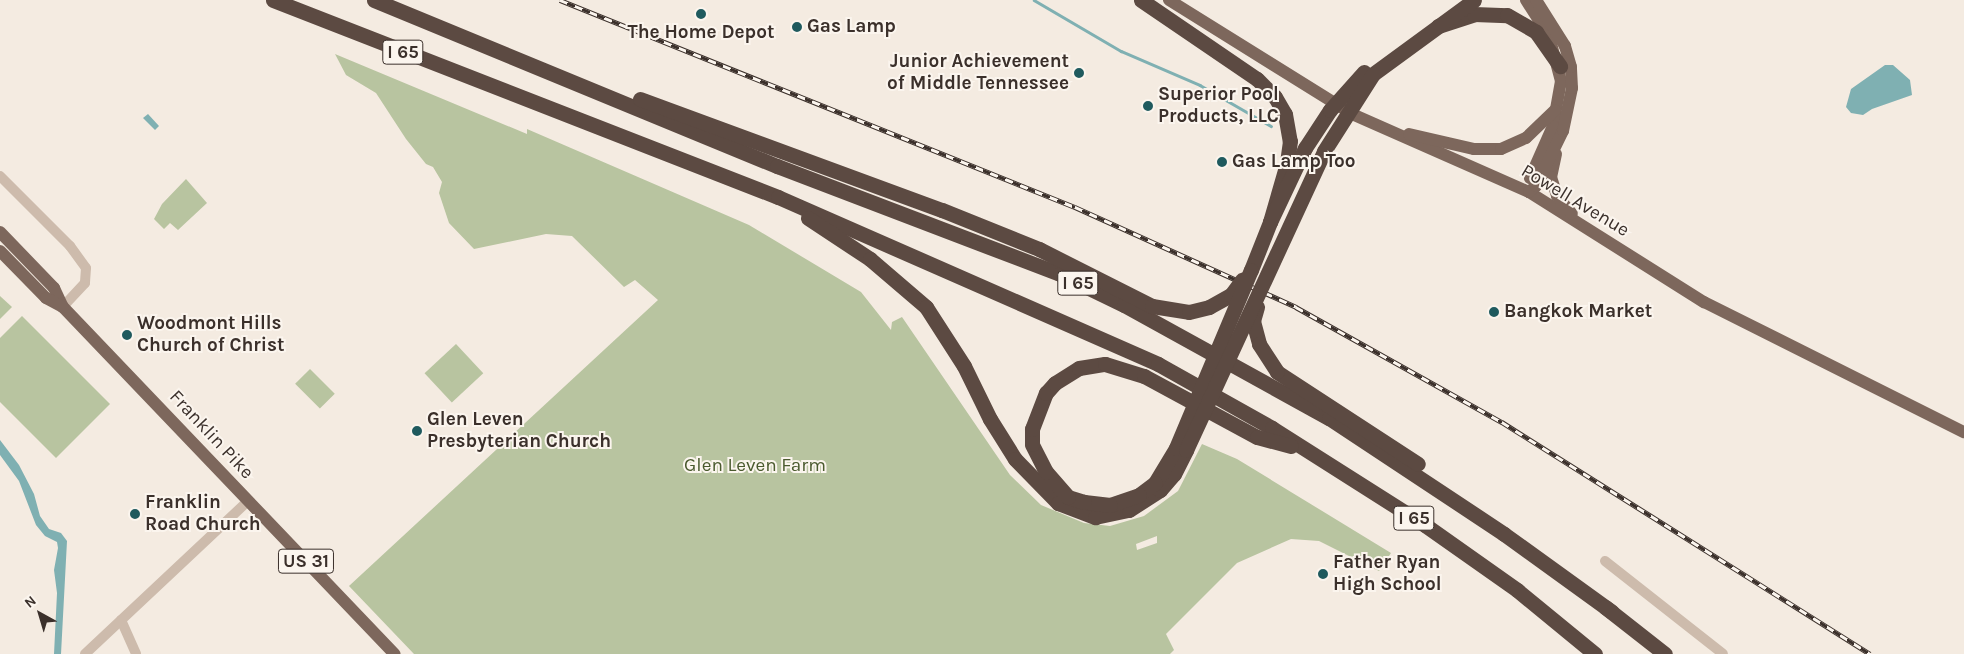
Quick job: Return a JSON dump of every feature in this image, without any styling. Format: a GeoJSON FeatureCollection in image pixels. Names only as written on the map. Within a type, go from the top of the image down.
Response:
{"type":"FeatureCollection","features":[{"type":"Feature","properties":{"kind":"highway","name":"I 65"},"geometry":{"type":"LineString","coordinates":[[273,0],[778,198],[1158,364],[1308,450],[1482,565],[1595,654]]}},
{"type":"Feature","properties":{"kind":"highway","name":"I 65"},"geometry":{"type":"LineString","coordinates":[[374,0],[777,166],[1060,274],[1124,305],[1329,418],[1450,497],[1612,612],[1665,654]]}},
{"type":"Feature","properties":{"kind":"highway"},"geometry":{"type":"LineString","coordinates":[[1141,0],[1256,79],[1279,103],[1289,127],[1290,148],[1270,222]]}},
{"type":"Feature","properties":{"kind":"highway"},"geometry":{"type":"LineString","coordinates":[[778,198],[870,258],[926,308],[964,366],[990,419],[1015,459],[1058,503],[1095,517],[1129,510],[1160,490],[1174,474],[1181,449],[1270,222],[1305,148],[1330,110],[1370,72],[1394,44],[1467,0]]}},
{"type":"Feature","properties":{"kind":"highway"},"geometry":{"type":"LineString","coordinates":[[1308,450],[1257,437],[1144,376],[1105,364],[1079,368],[1055,383],[1046,393],[1032,429],[1032,444],[1046,472],[1068,496],[1084,502],[1110,505],[1139,495],[1155,483],[1181,449],[1266,277],[1324,151],[1370,72],[1474,0]]}},
{"type":"Feature","properties":{"kind":"highway"},"geometry":{"type":"LineString","coordinates":[[1438,26],[1474,14],[1507,15],[1536,32],[1560,66]]}},
{"type":"Feature","properties":{"kind":"highway"},"geometry":{"type":"LineString","coordinates":[[495,50],[750,137],[924,203],[1039,249],[1152,306],[1189,312],[1209,307],[1231,295],[1251,270]]}},
{"type":"Feature","properties":{"kind":"highway"},"geometry":{"type":"LineString","coordinates":[[1266,277],[1253,321],[1258,344],[1277,372],[1383,439],[1491,514],[1612,612]]}},
{"type":"Feature","properties":{"kind":"main road","name":"Powell Avenue"},"geometry":{"type":"LineString","coordinates":[[1169,0],[1380,127],[1529,192],[1704,302],[1964,432]]}},
{"type":"Feature","properties":{"kind":"main road"},"geometry":{"type":"LineString","coordinates":[[1529,192],[1528,183],[1553,126],[1561,88],[1560,66],[1534,1]]}},
{"type":"Feature","properties":{"kind":"main road"},"geometry":{"type":"LineString","coordinates":[[1534,1],[1563,41],[1571,67],[1571,99],[1558,143],[1551,177],[1557,196],[1580,224]]}},
{"type":"Feature","properties":{"kind":"main road"},"geometry":{"type":"LineString","coordinates":[[1380,127],[1474,149],[1495,150],[1526,138],[1556,109]]}},
{"type":"Feature","properties":{"kind":"main road"},"geometry":{"type":"LineString","coordinates":[[1529,192],[1558,143]]}},
{"type":"Feature","properties":{"kind":"main road"},"geometry":{"type":"LineString","coordinates":[[0,226],[6,253]]}},
{"type":"Feature","properties":{"kind":"main road","name":"Franklin Pike"},"geometry":{"type":"LineString","coordinates":[[0,232],[6,253],[54,288],[63,306],[395,654]]}},
{"type":"Feature","properties":{"kind":"street"},"geometry":{"type":"LineString","coordinates":[[0,176],[70,246],[86,268],[85,284],[63,306]]}},
{"type":"Feature","properties":{"kind":"street"},"geometry":{"type":"LineString","coordinates":[[85,654],[248,501]]}},
{"type":"Feature","properties":{"kind":"street"},"geometry":{"type":"LineString","coordinates":[[1605,560],[1723,654]]}},
{"type":"Feature","properties":{"kind":"street"},"geometry":{"type":"LineString","coordinates":[[121,620],[136,654]]}},
{"type":"Feature","properties":{"kind":"green space","name":"Glen Leven Farm"},"geometry":{"type":"Polygon","coordinates":[[[335,54],[527,134],[527,129],[749,225],[861,292],[891,330],[892,322],[902,317],[1010,475],[1041,505],[1084,523],[1110,526],[1144,516],[1178,491],[1202,444],[1237,459],[1391,553],[1379,571],[1319,541],[1291,539],[1237,563],[1166,634],[1174,650],[1170,654],[414,654],[349,586],[658,300],[635,280],[624,287],[572,236],[546,234],[474,249],[449,223],[439,193],[442,182],[433,167],[426,164],[406,139],[376,93],[346,75],[335,54]],[[1157,536],[1136,544],[1137,550],[1157,543],[1157,536]]]}},
{"type":"Feature","properties":{"kind":"green space"},"geometry":{"type":"Polygon","coordinates":[[[186,179],[207,203],[178,230],[170,223],[164,229],[154,219],[162,204],[186,179]]]}},
{"type":"Feature","properties":{"kind":"green space"},"geometry":{"type":"Polygon","coordinates":[[[0,296],[12,307],[0,319],[0,296]]]}},
{"type":"Feature","properties":{"kind":"green space"},"geometry":{"type":"Polygon","coordinates":[[[22,316],[110,404],[56,458],[0,402],[0,338],[22,316]]]}},
{"type":"Feature","properties":{"kind":"green space"},"geometry":{"type":"Polygon","coordinates":[[[456,344],[483,373],[452,403],[425,373],[456,344]]]}},
{"type":"Feature","properties":{"kind":"green space"},"geometry":{"type":"Polygon","coordinates":[[[310,369],[335,394],[320,409],[295,384],[310,369]]]}},
{"type":"Feature","properties":{"kind":"water"},"geometry":{"type":"Polygon","coordinates":[[[1885,65],[1893,65],[1910,80],[1912,95],[1872,109],[1863,115],[1851,113],[1846,107],[1851,89],[1885,65]]]}},
{"type":"Feature","properties":{"kind":"water"},"geometry":{"type":"Polygon","coordinates":[[[148,114],[159,126],[155,130],[143,118],[148,114]]]}},
{"type":"Feature","properties":{"kind":"water"},"geometry":{"type":"Polygon","coordinates":[[[0,440],[19,465],[34,494],[40,516],[49,529],[61,533],[67,541],[61,654],[54,654],[57,593],[54,570],[58,548],[57,542],[45,536],[36,525],[19,481],[0,455],[0,440]]]}},
{"type":"Feature","properties":{"kind":"waterway"},"geometry":{"type":"LineString","coordinates":[[1034,0],[1121,51],[1200,85],[1271,126]]}},
{"type":"Feature","properties":{"kind":"railway"},"geometry":{"type":"LineString","coordinates":[[560,0],[1075,207],[1296,307],[1502,422],[1870,654]]}},
{"type":"Feature","properties":{"kind":"place","name":"The Home Depot"},"geometry":{"type":"Point","coordinates":[701,14]}},
{"type":"Feature","properties":{"kind":"place","name":"Gas Lamp"},"geometry":{"type":"Point","coordinates":[797,27]}},
{"type":"Feature","properties":{"kind":"place","name":"Junior Achievement of Middle Tennessee"},"geometry":{"type":"Point","coordinates":[1079,73]}},
{"type":"Feature","properties":{"kind":"place","name":"Superior Pool Products, LLC"},"geometry":{"type":"Point","coordinates":[1148,106]}},
{"type":"Feature","properties":{"kind":"place","name":"Gas Lamp Too"},"geometry":{"type":"Point","coordinates":[1222,162]}},
{"type":"Feature","properties":{"kind":"place","name":"Bangkok Market"},"geometry":{"type":"Point","coordinates":[1494,312]}},
{"type":"Feature","properties":{"kind":"place","name":"Woodmont Hills Church of Christ"},"geometry":{"type":"Point","coordinates":[127,335]}},
{"type":"Feature","properties":{"kind":"place","name":"Glen Leven Presbyterian Church"},"geometry":{"type":"Point","coordinates":[417,431]}},
{"type":"Feature","properties":{"kind":"place","name":"Franklin Road Church"},"geometry":{"type":"Point","coordinates":[135,514]}},
{"type":"Feature","properties":{"kind":"place","name":"Father Ryan High School"},"geometry":{"type":"Point","coordinates":[1323,574]}}]}
